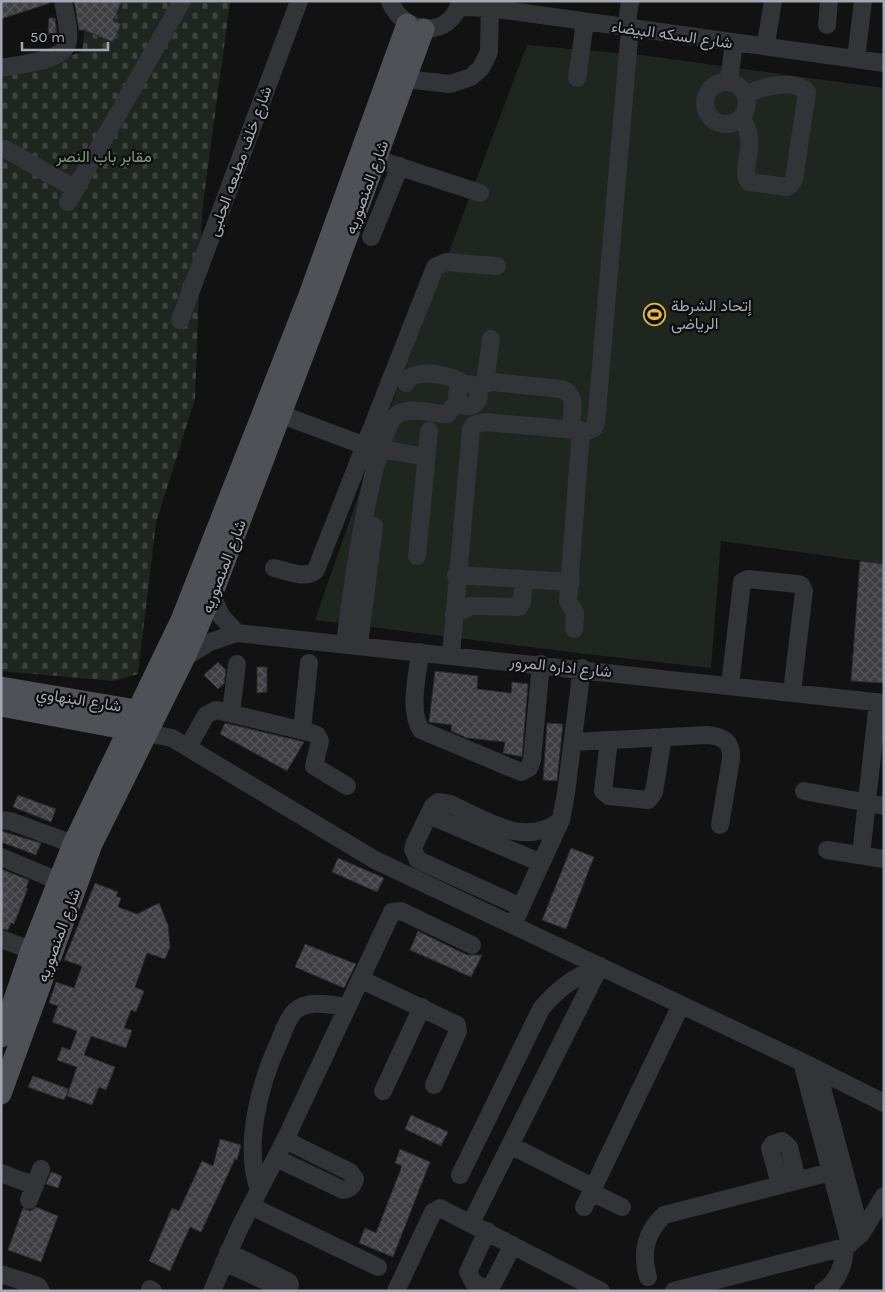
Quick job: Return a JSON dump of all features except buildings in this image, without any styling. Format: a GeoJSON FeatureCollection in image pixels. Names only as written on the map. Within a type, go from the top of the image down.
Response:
{"type":"FeatureCollection","features":[{"type":"Feature","properties":{"kind":"main road","name":"شارع المنصوريه"},"geometry":{"type":"LineString","coordinates":[[1,1094],[6,1044],[31,950],[73,844],[141,721],[190,623],[369,156],[416,26]]}},
{"type":"Feature","properties":{"kind":"main road","name":"شارع المنصوريه"},"geometry":{"type":"LineString","coordinates":[[6,1044],[92,844],[141,721],[185,657],[190,623],[212,595],[272,411]]}},
{"type":"Feature","properties":{"kind":"main road","name":"شارع البنهاوي"},"geometry":{"type":"LineString","coordinates":[[1,687],[141,721]]}},
{"type":"Feature","properties":{"kind":"main road","name":"شارع البنهاوي"},"geometry":{"type":"LineString","coordinates":[[1,706],[141,721]]}},
{"type":"Feature","properties":{"kind":"street"},"geometry":{"type":"LineString","coordinates":[[1,68],[52,57],[61,53],[67,45],[68,35],[63,1]]}},
{"type":"Feature","properties":{"kind":"street"},"geometry":{"type":"LineString","coordinates":[[5,149],[72,195],[182,1]]}},
{"type":"Feature","properties":{"kind":"street","name":"شارع خلف مطبعه الحلبى"},"geometry":{"type":"LineString","coordinates":[[180,320],[299,1]]}},
{"type":"Feature","properties":{"kind":"street"},"geometry":{"type":"LineString","coordinates":[[390,1],[394,10],[416,26],[441,25],[448,21],[460,4]]}},
{"type":"Feature","properties":{"kind":"street","name":"شارع السكه البيضاء"},"geometry":{"type":"LineString","coordinates":[[526,1],[884,54]]}},
{"type":"Feature","properties":{"kind":"street"},"geometry":{"type":"LineString","coordinates":[[767,37],[773,1]]}},
{"type":"Feature","properties":{"kind":"street"},"geometry":{"type":"LineString","coordinates":[[826,25],[829,1]]}},
{"type":"Feature","properties":{"kind":"street"},"geometry":{"type":"LineString","coordinates":[[857,50],[864,1]]}},
{"type":"Feature","properties":{"kind":"street","name":"شارع السكه البيضاء"},"geometry":{"type":"LineString","coordinates":[[460,4],[490,5],[585,22],[629,15],[734,42],[884,63]]}},
{"type":"Feature","properties":{"kind":"street"},"geometry":{"type":"LineString","coordinates":[[398,77],[450,84],[471,77],[481,68],[488,52],[490,5]]}},
{"type":"Feature","properties":{"kind":"street"},"geometry":{"type":"LineString","coordinates":[[471,606],[465,576],[471,430],[479,423],[484,422],[577,424],[591,430],[596,423],[629,15]]}},
{"type":"Feature","properties":{"kind":"street"},"geometry":{"type":"LineString","coordinates":[[577,78],[585,22]]}},
{"type":"Feature","properties":{"kind":"street"},"geometry":{"type":"LineString","coordinates":[[728,82],[734,42]]}},
{"type":"Feature","properties":{"kind":"street"},"geometry":{"type":"LineString","coordinates":[[728,82],[736,84],[746,95],[746,111],[741,117],[728,124],[720,123],[713,119],[706,106],[708,91],[714,86],[728,82]]}},
{"type":"Feature","properties":{"kind":"street"},"geometry":{"type":"LineString","coordinates":[[741,117],[751,136],[746,173],[749,182],[788,187],[794,180],[807,92],[801,88],[775,85],[765,86],[746,95]]}},
{"type":"Feature","properties":{"kind":"street"},"geometry":{"type":"LineString","coordinates":[[369,156],[480,193]]}},
{"type":"Feature","properties":{"kind":"street"},"geometry":{"type":"LineString","coordinates":[[371,237],[400,166]]}},
{"type":"Feature","properties":{"kind":"street"},"geometry":{"type":"LineString","coordinates":[[352,644],[356,557],[380,449],[435,267],[446,262],[497,266]]}},
{"type":"Feature","properties":{"kind":"street"},"geometry":{"type":"LineString","coordinates":[[274,568],[304,576],[316,570],[380,449],[402,413],[416,411],[447,414],[470,388],[491,339]]}},
{"type":"Feature","properties":{"kind":"street"},"geometry":{"type":"LineString","coordinates":[[406,383],[410,376],[418,373],[450,377],[470,388],[566,390],[573,398],[577,424],[569,604],[575,612],[574,629]]}},
{"type":"Feature","properties":{"kind":"street"},"geometry":{"type":"LineString","coordinates":[[272,411],[380,449],[426,457]]}},
{"type":"Feature","properties":{"kind":"street"},"geometry":{"type":"LineString","coordinates":[[417,556],[429,431]]}},
{"type":"Feature","properties":{"kind":"street"},"geometry":{"type":"LineString","coordinates":[[465,576],[571,582]]}},
{"type":"Feature","properties":{"kind":"street"},"geometry":{"type":"LineString","coordinates":[[451,655],[454,614],[465,576]]}},
{"type":"Feature","properties":{"kind":"street"},"geometry":{"type":"LineString","coordinates":[[454,614],[471,606],[519,607],[522,602],[524,579]]}},
{"type":"Feature","properties":{"kind":"street"},"geometry":{"type":"LineString","coordinates":[[730,685],[742,582],[748,579],[798,584],[801,585],[804,591],[792,692]]}},
{"type":"Feature","properties":{"kind":"street"},"geometry":{"type":"LineString","coordinates":[[212,595],[221,616],[237,632]]}},
{"type":"Feature","properties":{"kind":"street","name":"شارع اداره المرور"},"geometry":{"type":"LineString","coordinates":[[185,657],[210,642],[237,632],[881,702]]}},
{"type":"Feature","properties":{"kind":"street"},"geometry":{"type":"LineString","coordinates":[[420,652],[414,711],[416,721],[421,730],[521,772],[529,768],[532,760],[541,664]]}},
{"type":"Feature","properties":{"kind":"street"},"geometry":{"type":"LineString","coordinates":[[302,730],[309,663]]}},
{"type":"Feature","properties":{"kind":"street"},"geometry":{"type":"LineString","coordinates":[[232,713],[237,664]]}},
{"type":"Feature","properties":{"kind":"street"},"geometry":{"type":"LineString","coordinates":[[512,925],[561,820],[582,668]]}},
{"type":"Feature","properties":{"kind":"street"},"geometry":{"type":"LineString","coordinates":[[861,855],[875,804],[881,702]]}},
{"type":"Feature","properties":{"kind":"street"},"geometry":{"type":"LineString","coordinates":[[191,742],[210,711],[216,710],[302,730],[317,735],[320,741],[313,764],[315,769],[347,786]]}},
{"type":"Feature","properties":{"kind":"street"},"geometry":{"type":"LineString","coordinates":[[141,721],[174,732],[372,847],[388,860],[393,868]]}},
{"type":"Feature","properties":{"kind":"street"},"geometry":{"type":"LineString","coordinates":[[141,721],[367,855],[884,1103]]}},
{"type":"Feature","properties":{"kind":"street"},"geometry":{"type":"LineString","coordinates":[[573,742],[712,736],[726,740],[732,749],[720,824]]}},
{"type":"Feature","properties":{"kind":"street"},"geometry":{"type":"LineString","coordinates":[[609,740],[603,791],[609,796],[648,800],[654,792],[663,737]]}},
{"type":"Feature","properties":{"kind":"street"},"geometry":{"type":"LineString","coordinates":[[804,791],[875,804]]}},
{"type":"Feature","properties":{"kind":"street"},"geometry":{"type":"LineString","coordinates":[[521,907],[418,860],[413,849],[433,806],[444,802],[515,832],[527,834],[540,832],[561,820]]}},
{"type":"Feature","properties":{"kind":"street"},"geometry":{"type":"LineString","coordinates":[[429,815],[542,863]]}},
{"type":"Feature","properties":{"kind":"street"},"geometry":{"type":"LineString","coordinates":[[469,832],[477,816]]}},
{"type":"Feature","properties":{"kind":"street"},"geometry":{"type":"LineString","coordinates":[[1,820],[10,821],[73,844]]}},
{"type":"Feature","properties":{"kind":"street"},"geometry":{"type":"LineString","coordinates":[[827,850],[884,859]]}},
{"type":"Feature","properties":{"kind":"street"},"geometry":{"type":"LineString","coordinates":[[1,857],[58,881]]}},
{"type":"Feature","properties":{"kind":"street"},"geometry":{"type":"LineString","coordinates":[[212,1291],[226,1257],[285,1140],[390,916],[396,910],[472,945]]}},
{"type":"Feature","properties":{"kind":"street"},"geometry":{"type":"LineString","coordinates":[[1,939],[31,950]]}},
{"type":"Feature","properties":{"kind":"street"},"geometry":{"type":"LineString","coordinates":[[471,1223],[600,966]]}},
{"type":"Feature","properties":{"kind":"street"},"geometry":{"type":"LineString","coordinates":[[460,1175],[541,1009],[552,995],[566,983],[600,966]]}},
{"type":"Feature","properties":{"kind":"street"},"geometry":{"type":"LineString","coordinates":[[360,979],[453,1021],[457,1025],[458,1031],[434,1085]]}},
{"type":"Feature","properties":{"kind":"street"},"geometry":{"type":"LineString","coordinates":[[260,1190],[255,1178],[253,1154],[261,1089],[265,1072],[289,1019],[296,1010],[307,1005],[319,1004],[346,1007]]}},
{"type":"Feature","properties":{"kind":"street"},"geometry":{"type":"LineString","coordinates":[[590,1195],[681,1004]]}},
{"type":"Feature","properties":{"kind":"street"},"geometry":{"type":"LineString","coordinates":[[383,1092],[422,1007]]}},
{"type":"Feature","properties":{"kind":"street"},"geometry":{"type":"LineString","coordinates":[[809,1066],[831,1172],[852,1242]]}},
{"type":"Feature","properties":{"kind":"street"},"geometry":{"type":"LineString","coordinates":[[809,1066],[854,1206],[852,1242]]}},
{"type":"Feature","properties":{"kind":"street"},"geometry":{"type":"LineString","coordinates":[[276,1158],[343,1190],[347,1190],[354,1184],[355,1179],[350,1172],[285,1140]]}},
{"type":"Feature","properties":{"kind":"street"},"geometry":{"type":"LineString","coordinates":[[780,1184],[771,1151],[773,1144],[782,1142],[788,1144],[797,1180]]}},
{"type":"Feature","properties":{"kind":"street"},"geometry":{"type":"LineString","coordinates":[[510,1144],[590,1195],[622,1207]]}},
{"type":"Feature","properties":{"kind":"street"},"geometry":{"type":"LineString","coordinates":[[1,1172],[32,1193],[42,1169]]}},
{"type":"Feature","properties":{"kind":"street"},"geometry":{"type":"LineString","coordinates":[[648,1277],[644,1262],[644,1250],[655,1226],[664,1215],[831,1172]]}},
{"type":"Feature","properties":{"kind":"street"},"geometry":{"type":"LineString","coordinates":[[854,1206],[884,1196]]}},
{"type":"Feature","properties":{"kind":"street"},"geometry":{"type":"LineString","coordinates":[[823,1291],[838,1276],[852,1242],[884,1196]]}},
{"type":"Feature","properties":{"kind":"street"},"geometry":{"type":"LineString","coordinates":[[251,1206],[378,1267]]}},
{"type":"Feature","properties":{"kind":"street"},"geometry":{"type":"LineString","coordinates":[[396,1291],[436,1209],[444,1209],[601,1291]]}},
{"type":"Feature","properties":{"kind":"street"},"geometry":{"type":"LineString","coordinates":[[486,1232],[468,1272],[473,1282],[489,1291],[513,1245]]}},
{"type":"Feature","properties":{"kind":"street"},"geometry":{"type":"LineString","coordinates":[[674,1291],[852,1242]]}},
{"type":"Feature","properties":{"kind":"street"},"geometry":{"type":"LineString","coordinates":[[1,1274],[38,1286],[41,1291]]}},
{"type":"Feature","properties":{"kind":"green space","name":"مقابر باب النصر"},"geometry":{"type":"Polygon","coordinates":[[[88,1],[230,3],[202,211],[195,399],[156,523],[138,674],[113,681],[1,671],[1,77],[82,52],[88,1]]]}},
{"type":"Feature","properties":{"kind":"green space","name":"إتحاد الشرطة الرياضى"},"geometry":{"type":"Polygon","coordinates":[[[527,45],[641,55],[884,88],[884,564],[721,541],[711,668],[315,620],[373,454],[527,45]]]}},
{"type":"Feature","properties":{"kind":"place","name":"إتحاد الشرطة الرياضى"},"geometry":{"type":"Point","coordinates":[655,314]}}]}
